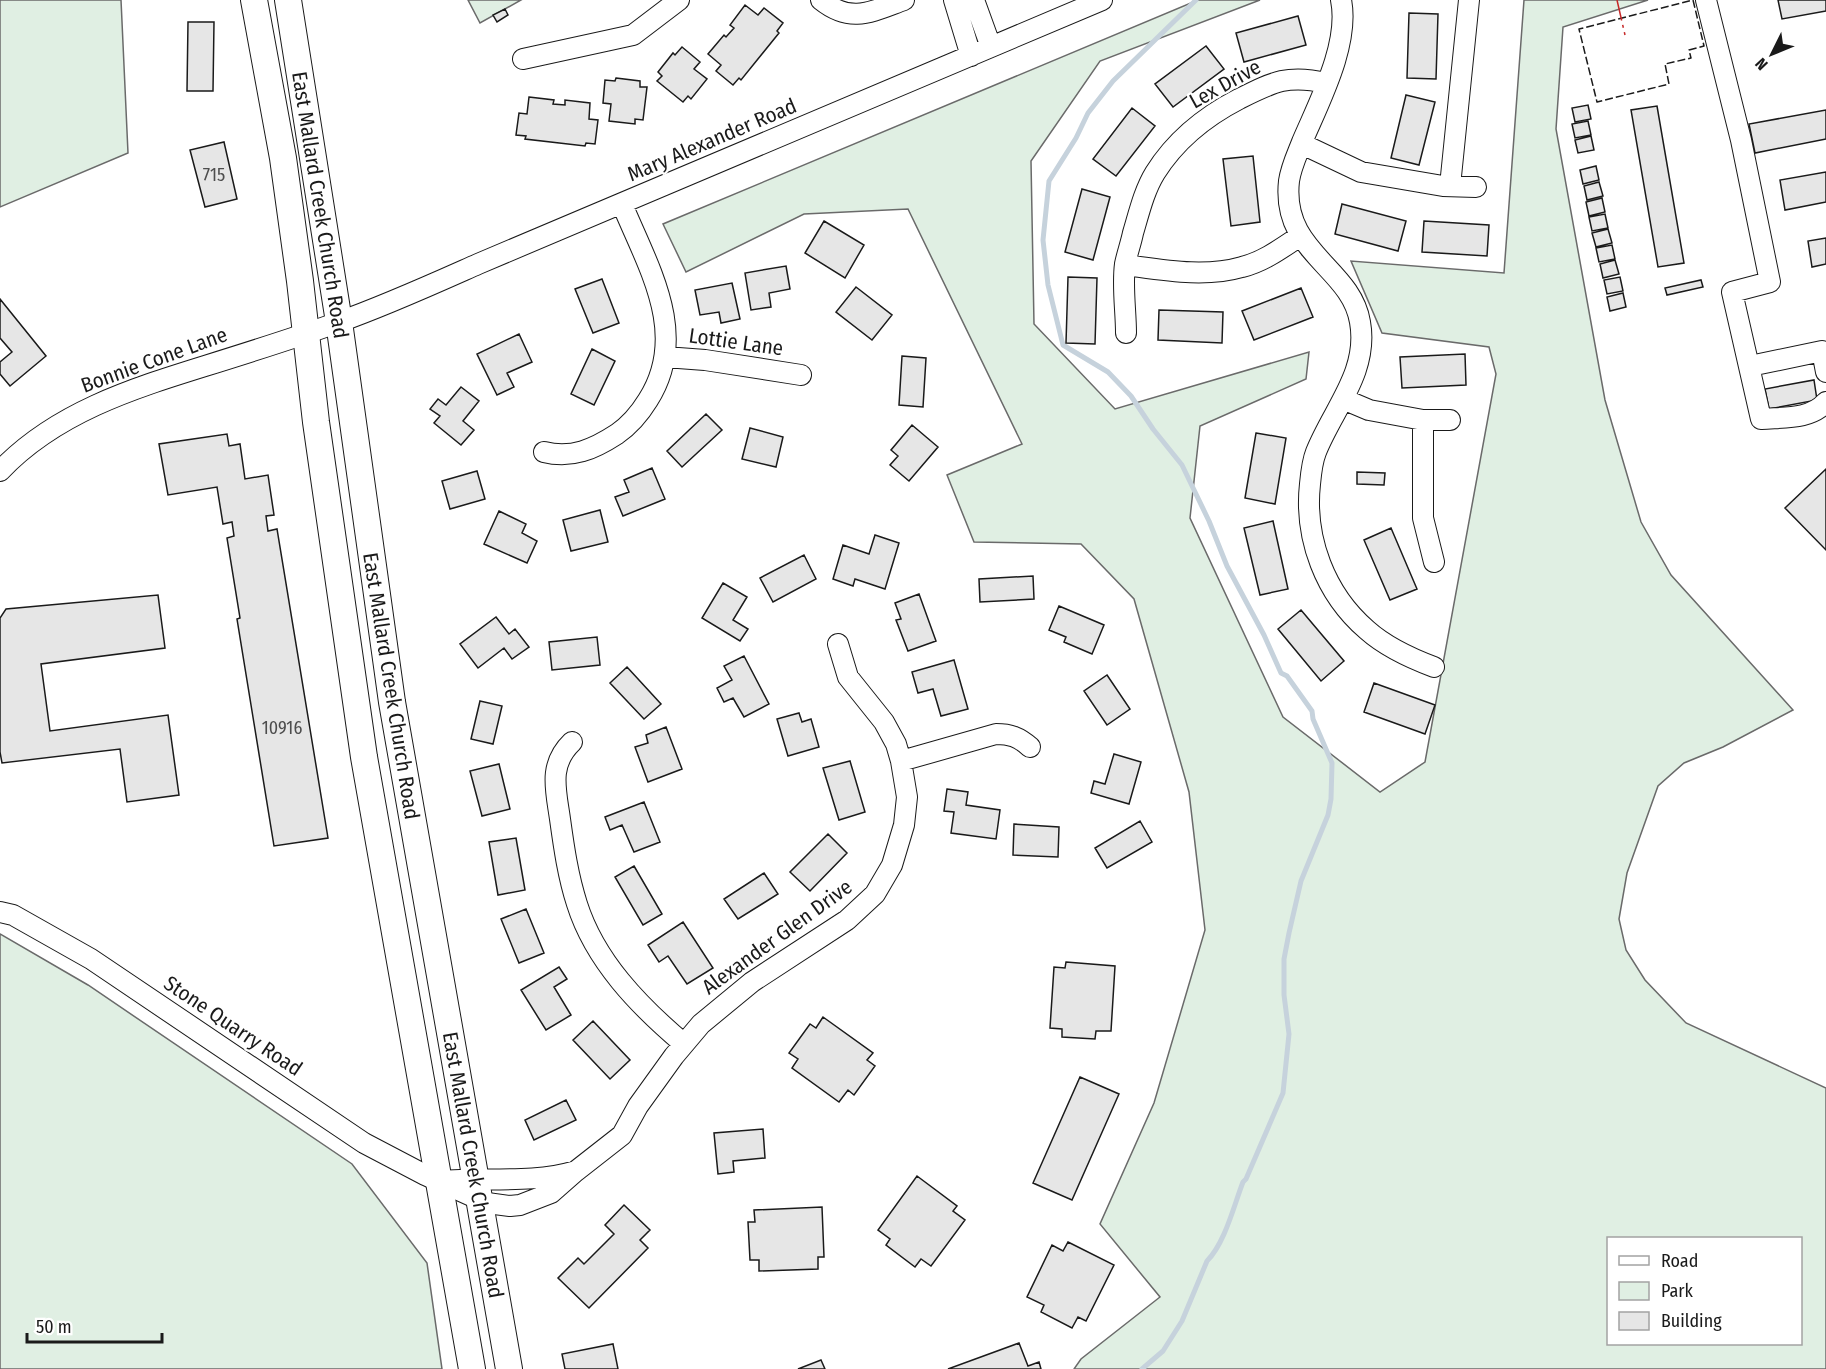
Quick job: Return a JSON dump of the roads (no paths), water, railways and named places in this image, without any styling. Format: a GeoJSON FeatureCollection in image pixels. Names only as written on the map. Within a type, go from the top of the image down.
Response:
{"type":"FeatureCollection","features":[{"type":"Feature","properties":{"kind":"main road","name":"East Mallard Creek Church Road"},"geometry":{"type":"LineString","coordinates":[[254,0],[283,158],[316,422],[364,757],[472,1369]]}},
{"type":"Feature","properties":{"kind":"main road","name":"East Mallard Creek Church Road"},"geometry":{"type":"LineString","coordinates":[[288,0],[339,322],[392,702],[509,1369]]}},
{"type":"Feature","properties":{"kind":"street"},"geometry":{"type":"LineString","coordinates":[[523,59],[633,34],[679,0]]}},
{"type":"Feature","properties":{"kind":"street"},"geometry":{"type":"LineString","coordinates":[[821,0],[838,11],[855,15],[872,12],[904,0]]}},
{"type":"Feature","properties":{"kind":"street"},"geometry":{"type":"LineString","coordinates":[[954,0],[971,56]]}},
{"type":"Feature","properties":{"kind":"street"},"geometry":{"type":"LineString","coordinates":[[974,0],[991,47]]}},
{"type":"Feature","properties":{"kind":"street","name":"Mary Alexander Road"},"geometry":{"type":"LineString","coordinates":[[339,322],[389,304],[1102,0]]}},
{"type":"Feature","properties":{"kind":"street"},"geometry":{"type":"LineString","coordinates":[[1341,0],[1340,48],[1293,165],[1289,189],[1292,215],[1300,236],[1342,286],[1357,309],[1360,322],[1360,357],[1355,377],[1315,454],[1311,471],[1309,516],[1313,544],[1324,573],[1339,598],[1365,629],[1395,649],[1434,668]]}},
{"type":"Feature","properties":{"kind":"street"},"geometry":{"type":"LineString","coordinates":[[1450,186],[1469,0]]}},
{"type":"Feature","properties":{"kind":"street"},"geometry":{"type":"LineString","coordinates":[[1706,0],[1741,140],[1770,282],[1732,292],[1761,419],[1803,415],[1817,411],[1826,402]]}},
{"type":"Feature","properties":{"kind":"street","name":"Lex Drive"},"geometry":{"type":"LineString","coordinates":[[1126,333],[1125,265],[1142,201],[1155,173],[1174,148],[1195,127],[1219,110],[1266,86],[1297,78],[1326,83]]}},
{"type":"Feature","properties":{"kind":"street"},"geometry":{"type":"LineString","coordinates":[[1302,144],[1361,172],[1417,183],[1476,187]]}},
{"type":"Feature","properties":{"kind":"street"},"geometry":{"type":"LineString","coordinates":[[544,452],[571,455],[600,445],[622,431],[640,413],[653,392],[665,357],[667,334],[664,310],[622,204]]}},
{"type":"Feature","properties":{"kind":"street"},"geometry":{"type":"LineString","coordinates":[[1125,265],[1191,273],[1231,269],[1257,261],[1300,236]]}},
{"type":"Feature","properties":{"kind":"street","name":"Bonnie Cone Lane"},"geometry":{"type":"LineString","coordinates":[[0,471],[42,434],[83,410],[124,393],[339,322]]}},
{"type":"Feature","properties":{"kind":"street"},"geometry":{"type":"LineString","coordinates":[[1750,366],[1822,351],[1826,372]]}},
{"type":"Feature","properties":{"kind":"street","name":"Lottie Lane"},"geometry":{"type":"LineString","coordinates":[[665,357],[705,360],[801,375]]}},
{"type":"Feature","properties":{"kind":"street"},"geometry":{"type":"LineString","coordinates":[[1343,399],[1369,410],[1423,420],[1450,420]]}},
{"type":"Feature","properties":{"kind":"street"},"geometry":{"type":"LineString","coordinates":[[1423,420],[1423,518],[1434,562]]}},
{"type":"Feature","properties":{"kind":"street","name":"Alexander Glen Drive"},"geometry":{"type":"LineString","coordinates":[[478,1189],[498,1205],[520,1205],[551,1193],[622,1135],[638,1106],[684,1044],[716,1010],[752,981],[847,920],[875,894],[892,865],[904,825],[906,797],[901,761],[896,744],[884,722],[848,677],[838,644]]}},
{"type":"Feature","properties":{"kind":"street"},"geometry":{"type":"LineString","coordinates":[[901,761],[996,734],[1010,734],[1030,747]]}},
{"type":"Feature","properties":{"kind":"street"},"geometry":{"type":"LineString","coordinates":[[572,742],[558,760],[555,783],[568,871],[577,905],[600,952],[624,987],[652,1017],[684,1044]]}},
{"type":"Feature","properties":{"kind":"street","name":"Stone Quarry Road"},"geometry":{"type":"LineString","coordinates":[[0,912],[13,915],[91,959],[364,1143],[399,1163],[440,1181]]}},
{"type":"Feature","properties":{"kind":"street","name":"Alexander Glen Drive"},"geometry":{"type":"LineString","coordinates":[[440,1181],[478,1189],[576,1172]]}},
{"type":"Feature","properties":{"kind":"waterway"},"geometry":{"type":"LineString","coordinates":[[1142,1369],[1163,1351],[1182,1321],[1207,1261],[1224,1234],[1243,1182],[1283,1093],[1289,1034],[1284,995],[1284,959],[1301,881],[1328,815],[1331,799],[1332,763],[1313,719],[1312,711],[1287,676],[1281,673],[1264,635],[1227,566],[1209,521],[1182,465],[1153,429],[1131,396],[1108,372],[1063,345],[1048,285],[1043,240],[1049,181],[1076,138],[1088,113],[1113,81],[1196,0]]}}]}
